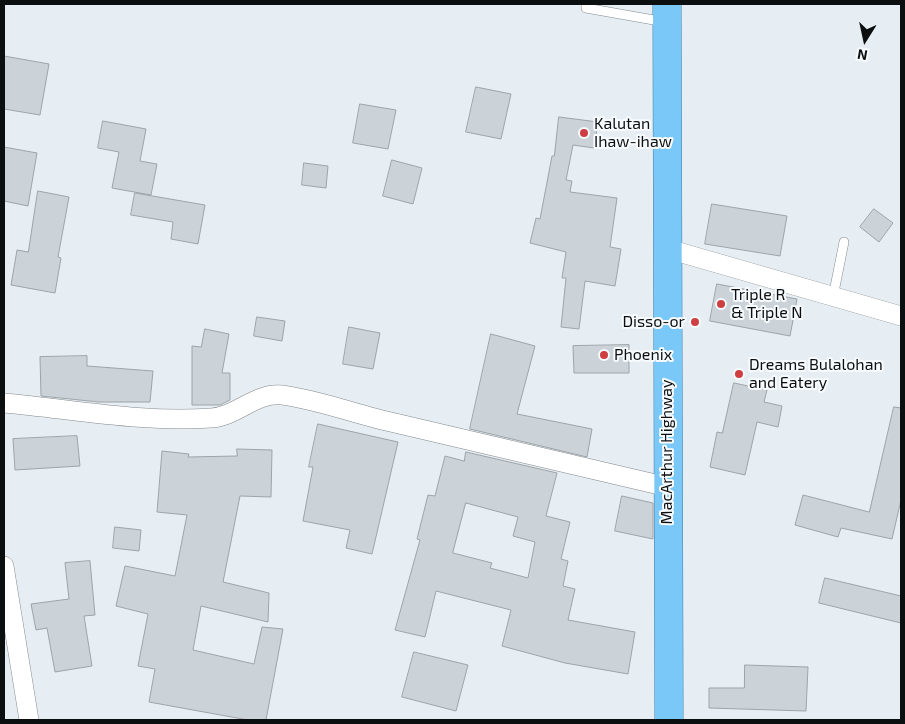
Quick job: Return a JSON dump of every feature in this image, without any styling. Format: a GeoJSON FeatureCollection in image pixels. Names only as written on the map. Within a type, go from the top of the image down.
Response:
{"type":"FeatureCollection","features":[{"type":"Feature","properties":{"kind":"highway","name":"MacArthur Highway"},"geometry":{"type":"LineString","coordinates":[[667,13],[669,720]]}},
{"type":"Feature","properties":{"kind":"street"},"geometry":{"type":"LineString","coordinates":[[668,249],[901,316]]}},
{"type":"Feature","properties":{"kind":"street"},"geometry":{"type":"LineString","coordinates":[[4,403],[117,416],[212,418],[227,415],[257,400],[278,395],[315,401],[371,418],[668,487]]}},
{"type":"Feature","properties":{"kind":"street"},"geometry":{"type":"LineString","coordinates":[[4,566],[29,720]]}},
{"type":"Feature","properties":{"kind":"lane"},"geometry":{"type":"LineString","coordinates":[[586,4],[586,8],[667,13]]}},
{"type":"Feature","properties":{"kind":"lane"},"geometry":{"type":"LineString","coordinates":[[833,297],[844,242]]}},
{"type":"Feature","properties":{"kind":"building"},"geometry":{"type":"Polygon","coordinates":[[[4,56],[49,64],[40,115],[4,109],[4,56]]]}},
{"type":"Feature","properties":{"kind":"building"},"geometry":{"type":"Polygon","coordinates":[[[476,87],[511,94],[501,139],[466,132],[476,87]]]}},
{"type":"Feature","properties":{"kind":"building"},"geometry":{"type":"Polygon","coordinates":[[[360,104],[396,110],[388,149],[353,143],[360,104]]]}},
{"type":"Feature","properties":{"kind":"building"},"geometry":{"type":"Polygon","coordinates":[[[559,117],[598,122],[594,148],[573,145],[566,180],[572,181],[570,192],[617,198],[610,247],[621,249],[615,286],[585,281],[579,329],[561,327],[566,278],[562,278],[566,252],[530,243],[536,218],[540,219],[552,156],[554,156],[559,117]]]}},
{"type":"Feature","properties":{"kind":"building"},"geometry":{"type":"Polygon","coordinates":[[[103,121],[146,129],[140,161],[157,164],[151,195],[112,188],[119,152],[98,148],[103,121]]]}},
{"type":"Feature","properties":{"kind":"building"},"geometry":{"type":"Polygon","coordinates":[[[4,147],[37,153],[28,206],[4,201],[4,147]]]}},
{"type":"Feature","properties":{"kind":"building"},"geometry":{"type":"Polygon","coordinates":[[[392,160],[422,168],[413,204],[383,196],[392,160]]]}},
{"type":"Feature","properties":{"kind":"building"},"geometry":{"type":"Polygon","coordinates":[[[304,163],[328,166],[326,188],[302,185],[304,163]]]}},
{"type":"Feature","properties":{"kind":"building"},"geometry":{"type":"Polygon","coordinates":[[[38,191],[69,197],[58,257],[61,258],[55,293],[11,285],[17,250],[28,252],[38,191]]]}},
{"type":"Feature","properties":{"kind":"building"},"geometry":{"type":"Polygon","coordinates":[[[135,193],[205,205],[198,244],[171,239],[173,222],[131,215],[135,193]]]}},
{"type":"Feature","properties":{"kind":"building"},"geometry":{"type":"Polygon","coordinates":[[[712,204],[787,216],[780,256],[705,244],[712,204]]]}},
{"type":"Feature","properties":{"kind":"building"},"geometry":{"type":"Polygon","coordinates":[[[874,209],[893,223],[879,242],[860,227],[874,209]]]}},
{"type":"Feature","properties":{"kind":"building"},"geometry":{"type":"Polygon","coordinates":[[[717,284],[797,299],[790,336],[710,321],[717,284]]]}},
{"type":"Feature","properties":{"kind":"building"},"geometry":{"type":"Polygon","coordinates":[[[257,317],[285,321],[282,341],[254,336],[257,317]]]}},
{"type":"Feature","properties":{"kind":"building"},"geometry":{"type":"Polygon","coordinates":[[[349,327],[380,333],[373,369],[343,364],[349,327]]]}},
{"type":"Feature","properties":{"kind":"building"},"geometry":{"type":"Polygon","coordinates":[[[205,329],[229,334],[222,373],[230,373],[230,400],[220,405],[192,405],[192,346],[201,347],[205,329]]]}},
{"type":"Feature","properties":{"kind":"building"},"geometry":{"type":"Polygon","coordinates":[[[491,334],[535,346],[517,414],[592,429],[587,457],[470,429],[491,334]]]}},
{"type":"Feature","properties":{"kind":"building"},"geometry":{"type":"Polygon","coordinates":[[[629,345],[629,373],[574,373],[573,346],[629,345]]]}},
{"type":"Feature","properties":{"kind":"building"},"geometry":{"type":"Polygon","coordinates":[[[87,356],[87,366],[153,371],[150,402],[99,402],[41,396],[40,357],[87,356]]]}},
{"type":"Feature","properties":{"kind":"building"},"geometry":{"type":"Polygon","coordinates":[[[734,383],[767,390],[764,402],[782,406],[778,427],[757,422],[745,475],[710,467],[717,432],[722,433],[734,383]]]}},
{"type":"Feature","properties":{"kind":"building"},"geometry":{"type":"Polygon","coordinates":[[[894,407],[901,408],[901,500],[892,539],[841,528],[838,537],[795,525],[803,495],[869,512],[894,407]]]}},
{"type":"Feature","properties":{"kind":"building"},"geometry":{"type":"Polygon","coordinates":[[[318,424],[398,442],[372,554],[346,548],[350,530],[303,521],[313,467],[309,467],[318,424]]]}},
{"type":"Feature","properties":{"kind":"building"},"geometry":{"type":"Polygon","coordinates":[[[77,436],[80,466],[15,470],[13,439],[77,436]]]}},
{"type":"Feature","properties":{"kind":"building"},"geometry":{"type":"Polygon","coordinates":[[[237,449],[272,450],[271,497],[240,496],[223,582],[269,593],[268,622],[201,606],[193,650],[254,664],[262,627],[283,629],[266,720],[248,720],[149,702],[155,669],[138,666],[148,614],[116,606],[125,566],[175,576],[187,515],[157,512],[162,451],[189,454],[188,457],[237,456],[237,449]]]}},
{"type":"Feature","properties":{"kind":"building"},"geometry":{"type":"Polygon","coordinates":[[[466,452],[557,473],[546,516],[570,522],[561,559],[568,561],[563,586],[575,589],[568,620],[635,632],[628,674],[565,663],[502,646],[511,610],[436,591],[425,637],[395,630],[420,540],[417,539],[428,495],[435,496],[445,456],[464,461],[466,452]],[[466,503],[453,553],[492,563],[490,568],[528,578],[535,542],[513,536],[518,517],[466,503]]]}},
{"type":"Feature","properties":{"kind":"building"},"geometry":{"type":"Polygon","coordinates":[[[622,496],[653,503],[653,539],[615,531],[622,496]]]}},
{"type":"Feature","properties":{"kind":"building"},"geometry":{"type":"Polygon","coordinates":[[[115,527],[141,530],[139,551],[113,548],[115,527]]]}},
{"type":"Feature","properties":{"kind":"building"},"geometry":{"type":"Polygon","coordinates":[[[90,561],[95,615],[84,616],[92,666],[55,672],[47,628],[36,630],[31,604],[69,599],[65,563],[90,561]]]}},
{"type":"Feature","properties":{"kind":"building"},"geometry":{"type":"Polygon","coordinates":[[[825,578],[901,596],[901,623],[819,603],[825,578]]]}},
{"type":"Feature","properties":{"kind":"building"},"geometry":{"type":"Polygon","coordinates":[[[414,652],[468,665],[456,711],[402,697],[414,652]]]}},
{"type":"Feature","properties":{"kind":"building"},"geometry":{"type":"Polygon","coordinates":[[[745,665],[808,667],[806,711],[709,708],[709,688],[744,688],[745,665]]]}},
{"type":"Feature","properties":{"kind":"place","name":"Kalutan Ihaw-ihaw"},"geometry":{"type":"Point","coordinates":[584,133]}},
{"type":"Feature","properties":{"kind":"place","name":"Triple R & Triple N"},"geometry":{"type":"Point","coordinates":[721,304]}},
{"type":"Feature","properties":{"kind":"place","name":"Disso-or"},"geometry":{"type":"Point","coordinates":[695,322]}},
{"type":"Feature","properties":{"kind":"place","name":"Phoenix"},"geometry":{"type":"Point","coordinates":[604,355]}},
{"type":"Feature","properties":{"kind":"place","name":"Dreams Bulalohan and Eatery"},"geometry":{"type":"Point","coordinates":[739,374]}}]}
